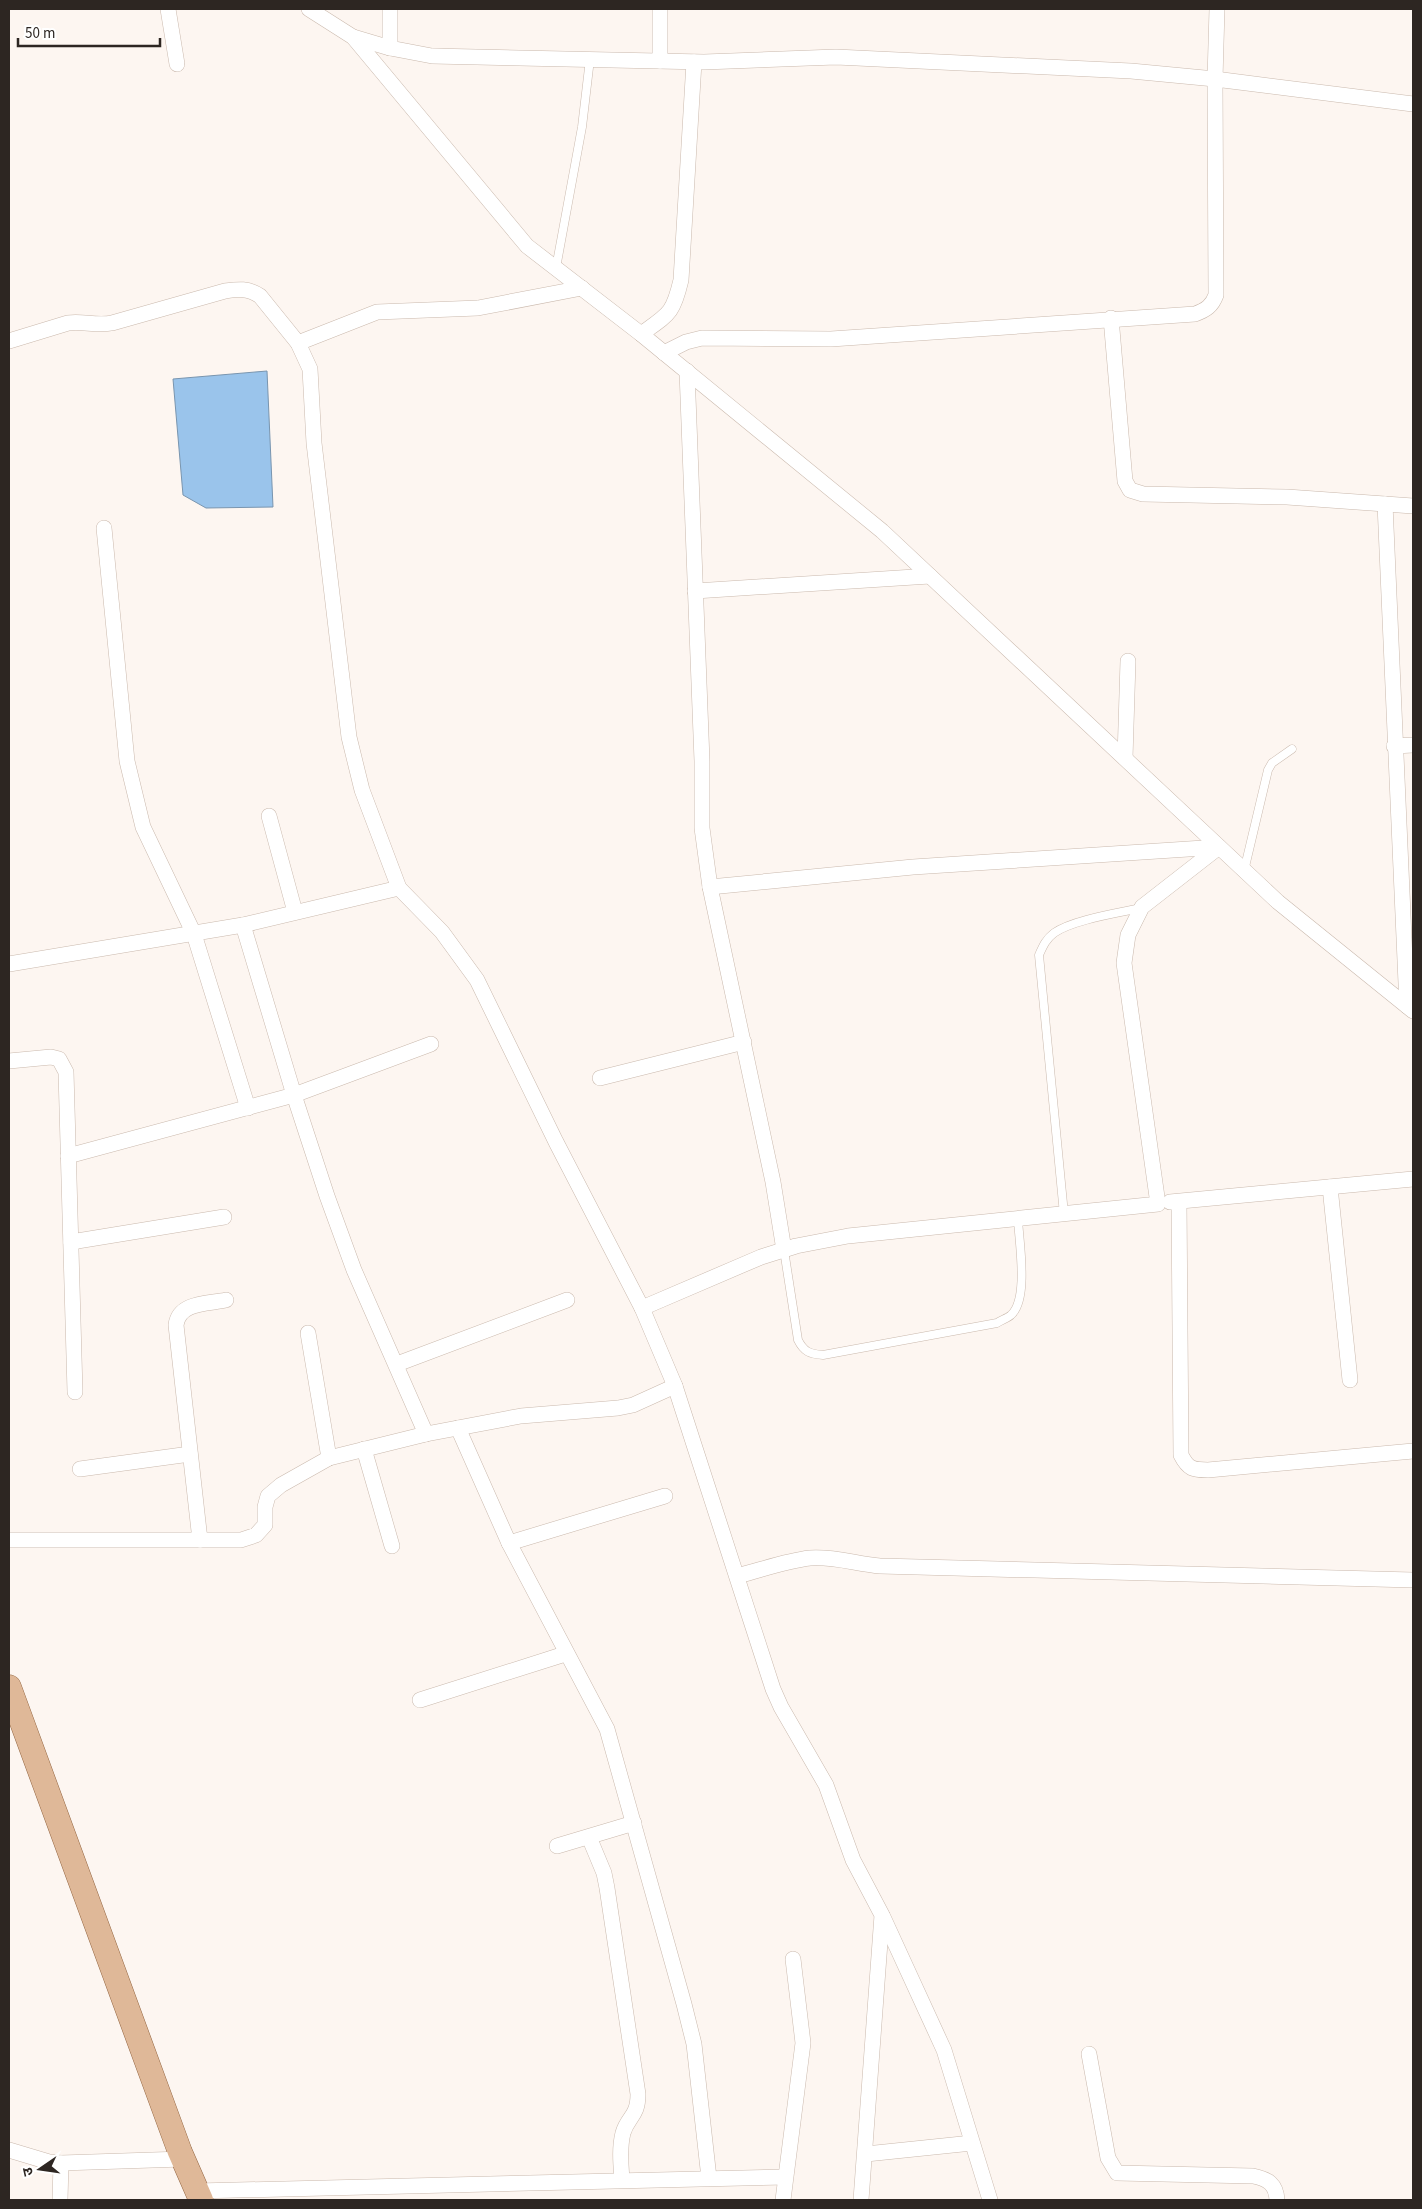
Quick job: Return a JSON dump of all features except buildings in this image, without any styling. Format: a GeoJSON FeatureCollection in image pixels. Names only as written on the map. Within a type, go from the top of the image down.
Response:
{"type":"FeatureCollection","features":[{"type":"Feature","properties":{"kind":"main road"},"geometry":{"type":"LineString","coordinates":[[9,1688],[183,2159],[199,2196]]}},
{"type":"Feature","properties":{"kind":"street"},"geometry":{"type":"LineString","coordinates":[[168,9],[177,64]]}},
{"type":"Feature","properties":{"kind":"street"},"geometry":{"type":"LineString","coordinates":[[309,9],[353,37],[390,48],[432,56],[694,62],[836,57],[1131,72],[1215,79],[1413,104]]}},
{"type":"Feature","properties":{"kind":"street"},"geometry":{"type":"LineString","coordinates":[[390,9],[390,48]]}},
{"type":"Feature","properties":{"kind":"street"},"geometry":{"type":"LineString","coordinates":[[660,9],[660,61]]}},
{"type":"Feature","properties":{"kind":"street"},"geometry":{"type":"LineString","coordinates":[[664,353],[686,342],[702,338],[831,339],[1111,318],[1195,314],[1204,311],[1213,304],[1216,295],[1215,79],[1217,9]]}},
{"type":"Feature","properties":{"kind":"street"},"geometry":{"type":"LineString","coordinates":[[353,37],[527,246],[641,334],[882,531],[1278,902],[1410,1008]]}},
{"type":"Feature","properties":{"kind":"street"},"geometry":{"type":"LineString","coordinates":[[641,334],[669,314],[676,300],[681,280],[694,62]]}},
{"type":"Feature","properties":{"kind":"street"},"geometry":{"type":"LineString","coordinates":[[9,341],[68,323],[78,322],[103,325],[112,323],[225,291],[242,288],[260,296],[298,343],[310,370],[314,443],[349,737],[362,790],[399,888],[442,932],[477,980],[556,1142],[642,1308],[675,1386],[781,1708],[826,1785],[853,1860],[882,1915],[944,2050],[990,2200]]}},
{"type":"Feature","properties":{"kind":"street"},"geometry":{"type":"LineString","coordinates":[[298,343],[377,312],[478,308],[582,288]]}},
{"type":"Feature","properties":{"kind":"street"},"geometry":{"type":"LineString","coordinates":[[1111,318],[1125,481],[1130,490],[1143,494],[1287,497],[1413,506]]}},
{"type":"Feature","properties":{"kind":"street"},"geometry":{"type":"LineString","coordinates":[[687,371],[702,760],[702,828],[710,887],[773,1182],[784,1250]]}},
{"type":"Feature","properties":{"kind":"street"},"geometry":{"type":"LineString","coordinates":[[1385,504],[1394,746],[1410,1008]]}},
{"type":"Feature","properties":{"kind":"street"},"geometry":{"type":"LineString","coordinates":[[104,528],[127,761],[133,791],[143,827],[194,934],[248,1108]]}},
{"type":"Feature","properties":{"kind":"street"},"geometry":{"type":"LineString","coordinates":[[695,591],[930,576]]}},
{"type":"Feature","properties":{"kind":"street"},"geometry":{"type":"LineString","coordinates":[[1124,758],[1128,661]]}},
{"type":"Feature","properties":{"kind":"street"},"geometry":{"type":"LineString","coordinates":[[1394,746],[1413,745]]}},
{"type":"Feature","properties":{"kind":"street"},"geometry":{"type":"LineString","coordinates":[[268,816],[295,912]]}},
{"type":"Feature","properties":{"kind":"street"},"geometry":{"type":"LineString","coordinates":[[710,887],[913,867],[1219,848]]}},
{"type":"Feature","properties":{"kind":"street"},"geometry":{"type":"LineString","coordinates":[[1158,1204],[1124,963],[1128,934],[1142,907],[1219,848]]}},
{"type":"Feature","properties":{"kind":"street"},"geometry":{"type":"LineString","coordinates":[[9,964],[194,934],[399,888]]}},
{"type":"Feature","properties":{"kind":"street"},"geometry":{"type":"LineString","coordinates":[[243,924],[294,1095],[327,1196],[354,1270],[397,1364],[426,1434]]}},
{"type":"Feature","properties":{"kind":"street"},"geometry":{"type":"LineString","coordinates":[[600,1078],[744,1042]]}},
{"type":"Feature","properties":{"kind":"street"},"geometry":{"type":"LineString","coordinates":[[68,1156],[294,1095],[431,1044]]}},
{"type":"Feature","properties":{"kind":"street"},"geometry":{"type":"LineString","coordinates":[[9,1060],[51,1057],[59,1060],[64,1065],[66,1072],[75,1392]]}},
{"type":"Feature","properties":{"kind":"street"},"geometry":{"type":"LineString","coordinates":[[642,1308],[754,1260],[784,1250],[848,1236],[1413,1179]]}},
{"type":"Feature","properties":{"kind":"street"},"geometry":{"type":"LineString","coordinates":[[1330,1187],[1350,1380]]}},
{"type":"Feature","properties":{"kind":"street"},"geometry":{"type":"LineString","coordinates":[[1179,1202],[1181,1455],[1186,1464],[1195,1470],[1208,1470],[1413,1451]]}},
{"type":"Feature","properties":{"kind":"street"},"geometry":{"type":"LineString","coordinates":[[71,1242],[224,1217]]}},
{"type":"Feature","properties":{"kind":"street"},"geometry":{"type":"LineString","coordinates":[[200,1540],[176,1325],[177,1316],[189,1307],[226,1300]]}},
{"type":"Feature","properties":{"kind":"street"},"geometry":{"type":"LineString","coordinates":[[397,1364],[567,1300]]}},
{"type":"Feature","properties":{"kind":"street"},"geometry":{"type":"LineString","coordinates":[[308,1333],[329,1458]]}},
{"type":"Feature","properties":{"kind":"street"},"geometry":{"type":"LineString","coordinates":[[9,1540],[241,1540],[256,1535],[265,1525],[265,1507],[268,1496],[281,1484],[329,1458],[426,1434],[521,1416],[618,1408],[633,1405],[675,1386]]}},
{"type":"Feature","properties":{"kind":"street"},"geometry":{"type":"LineString","coordinates":[[458,1428],[509,1544],[565,1654],[598,1710],[606,1729],[634,1823],[694,2044],[709,2178]]}},
{"type":"Feature","properties":{"kind":"street"},"geometry":{"type":"LineString","coordinates":[[364,1449],[392,1546]]}},
{"type":"Feature","properties":{"kind":"street"},"geometry":{"type":"LineString","coordinates":[[80,1469],[190,1454]]}},
{"type":"Feature","properties":{"kind":"street"},"geometry":{"type":"LineString","coordinates":[[509,1544],[665,1496]]}},
{"type":"Feature","properties":{"kind":"street"},"geometry":{"type":"LineString","coordinates":[[737,1576],[811,1558],[880,1566],[1413,1580]]}},
{"type":"Feature","properties":{"kind":"street"},"geometry":{"type":"LineString","coordinates":[[420,1700],[565,1654]]}},
{"type":"Feature","properties":{"kind":"street"},"geometry":{"type":"LineString","coordinates":[[556,1846],[634,1823]]}},
{"type":"Feature","properties":{"kind":"street"},"geometry":{"type":"LineString","coordinates":[[589,1837],[604,1873],[607,1888],[638,2094],[638,2106],[635,2114],[623,2133],[622,2180]]}},
{"type":"Feature","properties":{"kind":"street"},"geometry":{"type":"LineString","coordinates":[[861,2200],[866,2154],[882,1915]]}},
{"type":"Feature","properties":{"kind":"street"},"geometry":{"type":"LineString","coordinates":[[783,2200],[804,2044],[793,1959]]}},
{"type":"Feature","properties":{"kind":"street"},"geometry":{"type":"LineString","coordinates":[[1088,2054],[1108,2158],[1117,2173],[1253,2176],[1265,2178],[1276,2191],[1277,2200]]}},
{"type":"Feature","properties":{"kind":"street"},"geometry":{"type":"LineString","coordinates":[[866,2154],[972,2143]]}},
{"type":"Feature","properties":{"kind":"street"},"geometry":{"type":"LineString","coordinates":[[9,2150],[49,2162],[61,2163],[183,2159]]}},
{"type":"Feature","properties":{"kind":"street"},"geometry":{"type":"LineString","coordinates":[[60,2200],[61,2163]]}},
{"type":"Feature","properties":{"kind":"street"},"geometry":{"type":"LineString","coordinates":[[199,2196],[622,2180],[785,2177]]}},
{"type":"Feature","properties":{"kind":"lane"},"geometry":{"type":"LineString","coordinates":[[556,268],[582,127],[590,59]]}},
{"type":"Feature","properties":{"kind":"lane"},"geometry":{"type":"LineString","coordinates":[[1244,871],[1268,770],[1272,763],[1292,749]]}},
{"type":"Feature","properties":{"kind":"lane"},"geometry":{"type":"LineString","coordinates":[[1064,1214],[1040,955],[1043,944],[1055,933],[1072,925],[1142,907]]}},
{"type":"Feature","properties":{"kind":"lane"},"geometry":{"type":"LineString","coordinates":[[784,1250],[798,1340],[802,1348],[810,1354],[823,1356],[997,1323],[1011,1315],[1018,1305],[1021,1292],[1018,1219]]}},
{"type":"Feature","properties":{"kind":"water"},"geometry":{"type":"Polygon","coordinates":[[[267,371],[273,507],[206,508],[183,495],[173,379],[267,371]]]}}]}
